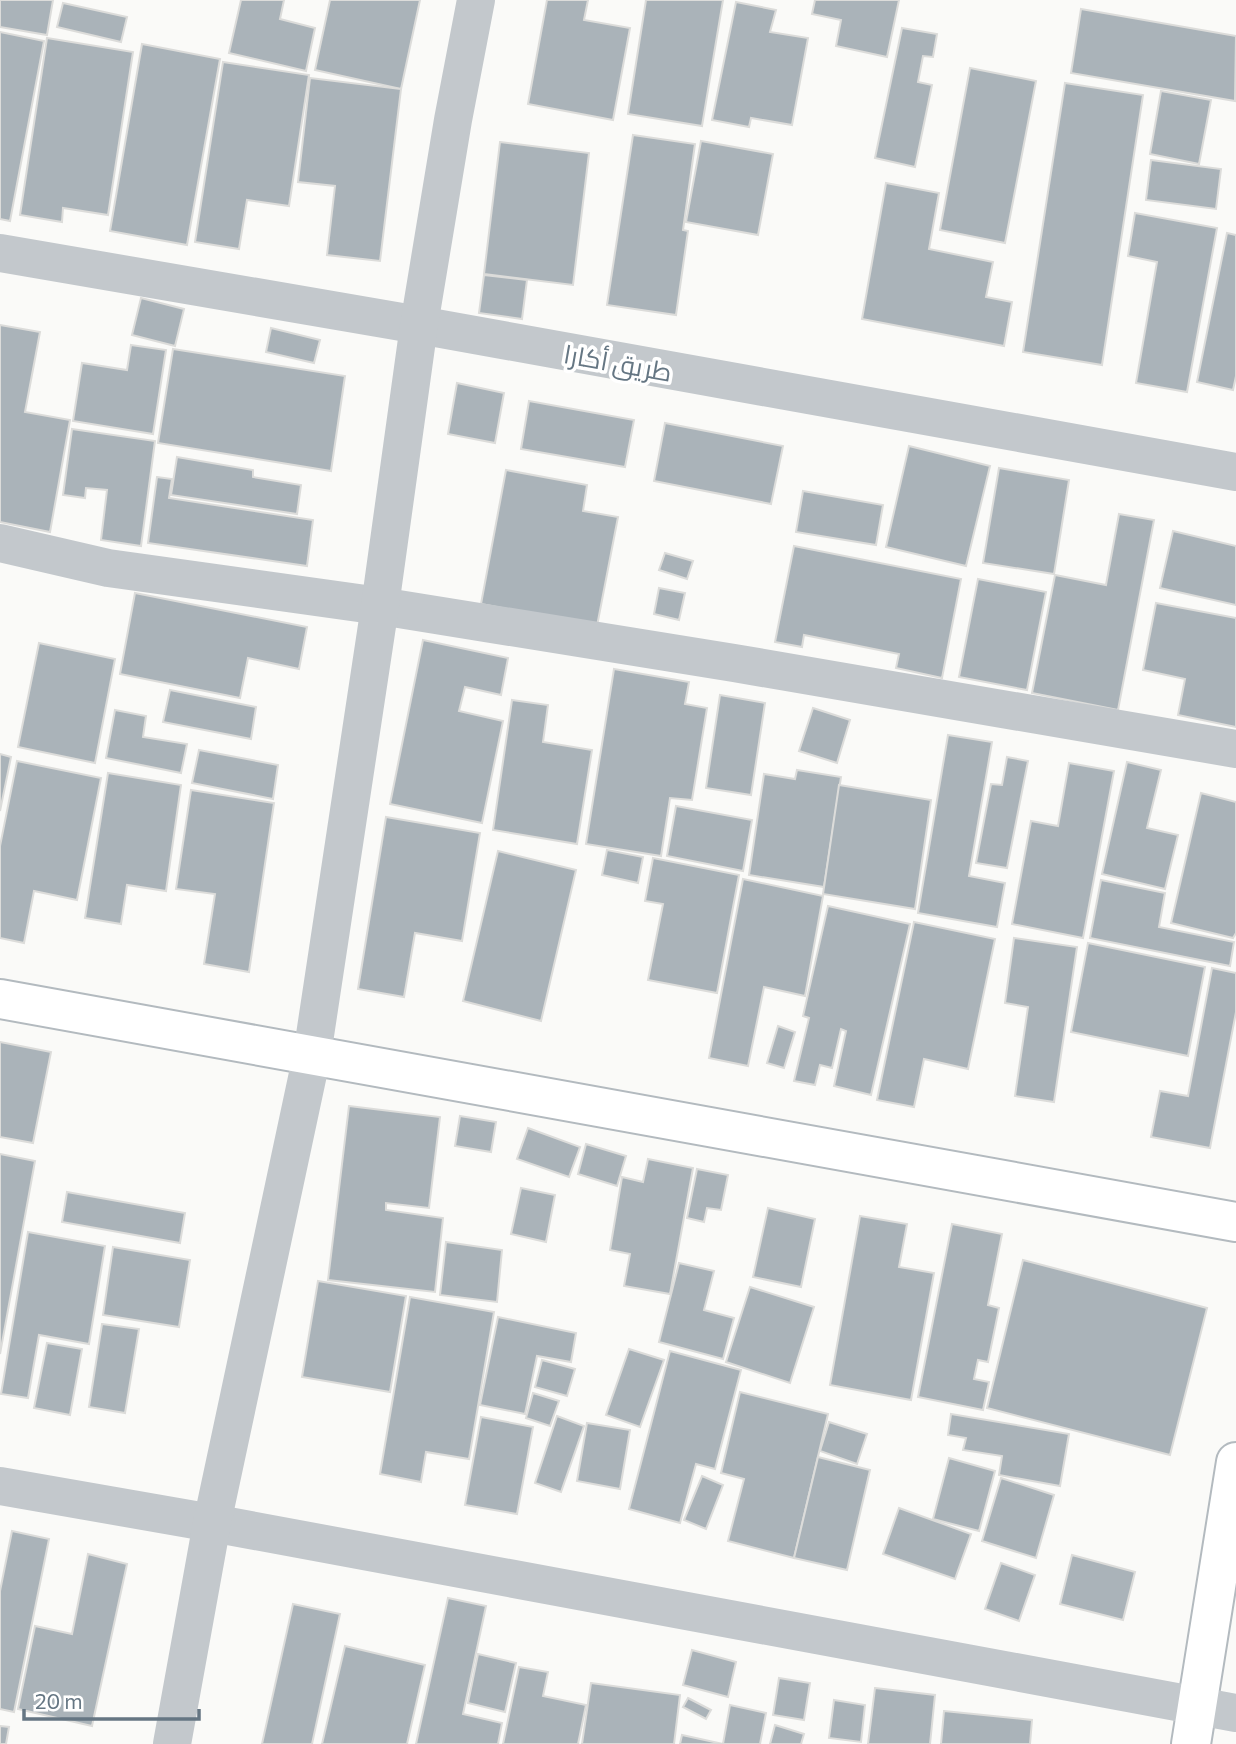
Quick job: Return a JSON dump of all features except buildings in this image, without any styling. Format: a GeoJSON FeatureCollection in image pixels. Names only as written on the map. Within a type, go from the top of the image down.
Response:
{"type":"FeatureCollection","features":[{"type":"Feature","properties":{"kind":"street"},"geometry":{"type":"LineString","coordinates":[[172,1744],[212,1523],[312,1055],[380,606],[419,325],[476,0]]}},
{"type":"Feature","properties":{"kind":"street","name":"طريق أكارا"},"geometry":{"type":"LineString","coordinates":[[0,253],[419,325],[1236,472]]}},
{"type":"Feature","properties":{"kind":"street"},"geometry":{"type":"LineString","coordinates":[[0,543],[108,568],[380,606],[748,665],[1236,749]]}},
{"type":"Feature","properties":{"kind":"street"},"geometry":{"type":"LineString","coordinates":[[0,999],[1236,1222]]}},
{"type":"Feature","properties":{"kind":"street"},"geometry":{"type":"LineString","coordinates":[[1191,1744],[1236,1462]]}},
{"type":"Feature","properties":{"kind":"street"},"geometry":{"type":"LineString","coordinates":[[0,1486],[1236,1713]]}}]}
